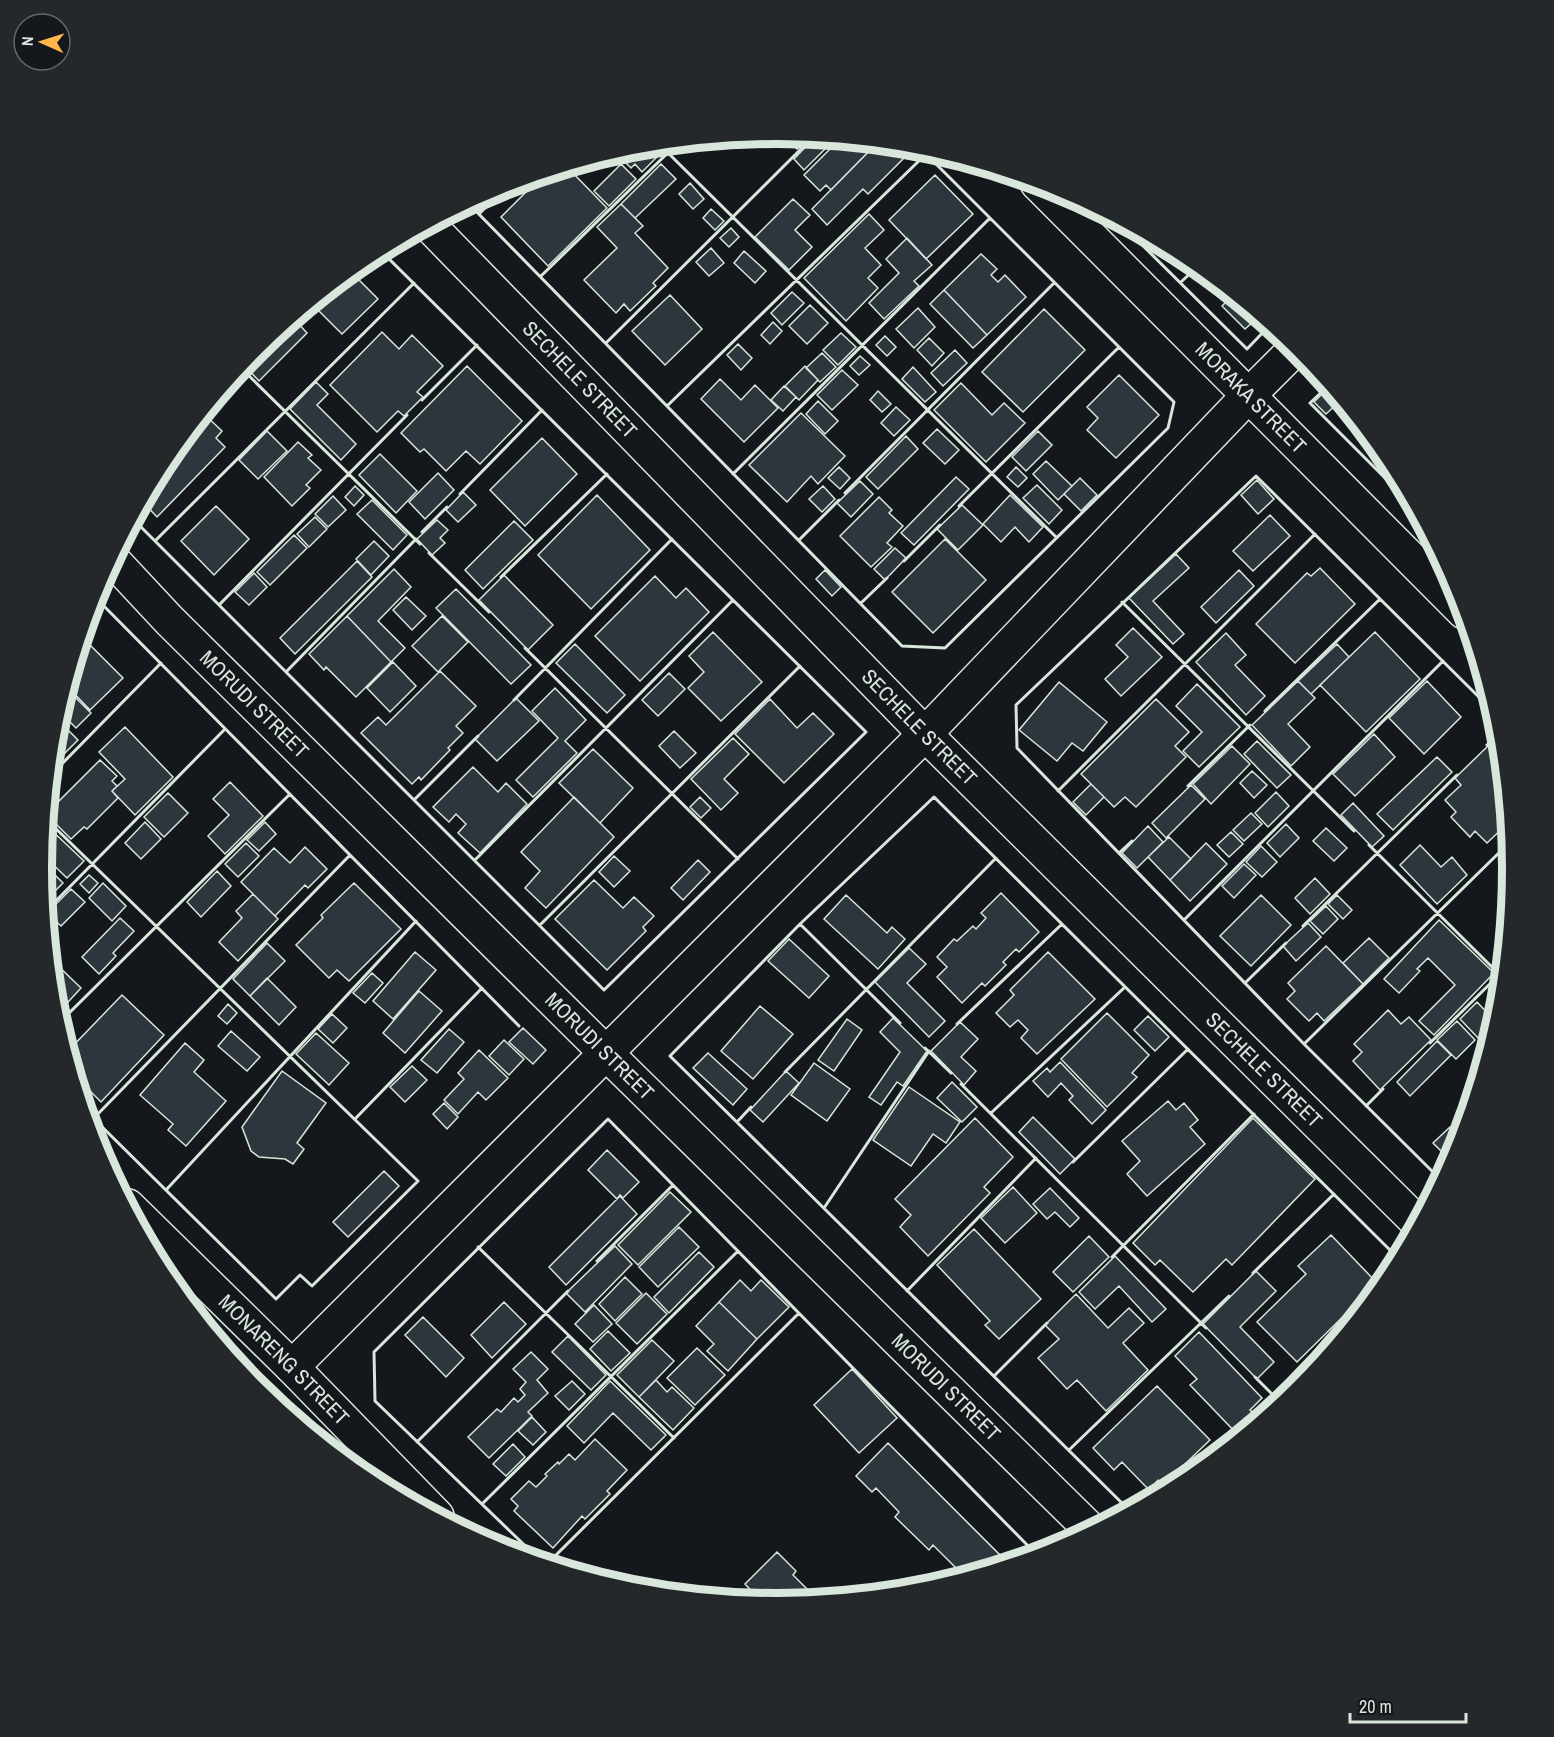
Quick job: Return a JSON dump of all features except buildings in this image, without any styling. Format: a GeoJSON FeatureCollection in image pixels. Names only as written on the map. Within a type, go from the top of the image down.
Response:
{"type":"FeatureCollection","features":[{"type":"Feature","properties":{"kind":"street","name":"MORAKA STREET"},"geometry":{"type":"LineString","coordinates":[[1052,198],[1448,596]]}},
{"type":"Feature","properties":{"kind":"street","name":"SECHELE STREET"},"geometry":{"type":"LineString","coordinates":[[435,231],[925,734],[1412,1217]]}},
{"type":"Feature","properties":{"kind":"street"},"geometry":{"type":"LineString","coordinates":[[292,1367],[925,734],[1288,356]]}},
{"type":"Feature","properties":{"kind":"street","name":"MORUDI STREET"},"geometry":{"type":"LineString","coordinates":[[119,566],[169,620],[1085,1524]]}},
{"type":"Feature","properties":{"kind":"street","name":"MONARENG STREET"},"geometry":{"type":"LineString","coordinates":[[146,1224],[292,1367],[420,1499]]}},
{"type":"Feature","properties":{"kind":"wall"},"geometry":{"type":"LineString","coordinates":[[606,343],[805,145]]}},
{"type":"Feature","properties":{"kind":"wall"},"geometry":{"type":"LineString","coordinates":[[541,276],[668,152]]}},
{"type":"Feature","properties":{"kind":"wall"},"geometry":{"type":"LineString","coordinates":[[668,153],[1056,537]]}},
{"type":"Feature","properties":{"kind":"wall"},"geometry":{"type":"LineString","coordinates":[[667,406],[921,159]]}},
{"type":"Feature","properties":{"kind":"wall"},"geometry":{"type":"LineString","coordinates":[[475,210],[902,646],[945,648],[1168,428],[1174,402],[934,162]]}},
{"type":"Feature","properties":{"kind":"wall"},"geometry":{"type":"LineString","coordinates":[[479,214],[489,204]]}},
{"type":"Feature","properties":{"kind":"wall"},"geometry":{"type":"LineString","coordinates":[[733,474],[990,218]]}},
{"type":"Feature","properties":{"kind":"wall"},"geometry":{"type":"LineString","coordinates":[[1137,240],[1247,349],[1263,332]]}},
{"type":"Feature","properties":{"kind":"wall"},"geometry":{"type":"LineString","coordinates":[[139,525],[604,990],[866,732],[388,258]]}},
{"type":"Feature","properties":{"kind":"wall"},"geometry":{"type":"LineString","coordinates":[[1181,282],[1190,273]]}},
{"type":"Feature","properties":{"kind":"wall"},"geometry":{"type":"LineString","coordinates":[[155,541],[414,283]]}},
{"type":"Feature","properties":{"kind":"wall"},"geometry":{"type":"LineString","coordinates":[[845,493],[1054,283]]}},
{"type":"Feature","properties":{"kind":"wall"},"geometry":{"type":"LineString","coordinates":[[422,400],[477,345]]}},
{"type":"Feature","properties":{"kind":"wall"},"geometry":{"type":"LineString","coordinates":[[959,506],[1119,347]]}},
{"type":"Feature","properties":{"kind":"wall"},"geometry":{"type":"LineString","coordinates":[[248,374],[420,544]]}},
{"type":"Feature","properties":{"kind":"wall"},"geometry":{"type":"LineString","coordinates":[[1322,391],[1310,403],[1389,482]]}},
{"type":"Feature","properties":{"kind":"wall"},"geometry":{"type":"LineString","coordinates":[[460,494],[542,410]]}},
{"type":"Feature","properties":{"kind":"wall"},"geometry":{"type":"LineString","coordinates":[[219,605],[407,415]]}},
{"type":"Feature","properties":{"kind":"wall"},"geometry":{"type":"LineString","coordinates":[[501,577],[607,474]]}},
{"type":"Feature","properties":{"kind":"wall"},"geometry":{"type":"LineString","coordinates":[[1434,1173],[1304,1044],[1017,748],[1016,705],[1256,476],[1481,700]]}},
{"type":"Feature","properties":{"kind":"wall"},"geometry":{"type":"LineString","coordinates":[[799,540],[839,500]]}},
{"type":"Feature","properties":{"kind":"wall"},"geometry":{"type":"LineString","coordinates":[[422,532],[447,507]]}},
{"type":"Feature","properties":{"kind":"wall"},"geometry":{"type":"LineString","coordinates":[[904,561],[940,525]]}},
{"type":"Feature","properties":{"kind":"wall"},"geometry":{"type":"LineString","coordinates":[[1058,791],[1315,534]]}},
{"type":"Feature","properties":{"kind":"wall"},"geometry":{"type":"LineString","coordinates":[[286,672],[416,539]]}},
{"type":"Feature","properties":{"kind":"wall"},"geometry":{"type":"LineString","coordinates":[[514,700],[672,539]]}},
{"type":"Feature","properties":{"kind":"wall"},"geometry":{"type":"LineString","coordinates":[[429,553],[489,612]]}},
{"type":"Feature","properties":{"kind":"wall"},"geometry":{"type":"LineString","coordinates":[[861,603],[887,578]]}},
{"type":"Feature","properties":{"kind":"wall"},"geometry":{"type":"LineString","coordinates":[[1265,711],[1380,599]]}},
{"type":"Feature","properties":{"kind":"wall"},"geometry":{"type":"LineString","coordinates":[[475,860],[733,600]]}},
{"type":"Feature","properties":{"kind":"wall"},"geometry":{"type":"LineString","coordinates":[[1122,602],[1354,831]]}},
{"type":"Feature","properties":{"kind":"wall"},"geometry":{"type":"LineString","coordinates":[[103,605],[519,1026]]}},
{"type":"Feature","properties":{"kind":"wall"},"geometry":{"type":"LineString","coordinates":[[525,648],[738,859]]}},
{"type":"Feature","properties":{"kind":"wall"},"geometry":{"type":"LineString","coordinates":[[1184,920],[1443,661]]}},
{"type":"Feature","properties":{"kind":"wall"},"geometry":{"type":"LineString","coordinates":[[60,766],[161,663]]}},
{"type":"Feature","properties":{"kind":"wall"},"geometry":{"type":"LineString","coordinates":[[540,925],[800,666]]}},
{"type":"Feature","properties":{"kind":"wall"},"geometry":{"type":"LineString","coordinates":[[1188,786],[1250,725]]}},
{"type":"Feature","properties":{"kind":"wall"},"geometry":{"type":"LineString","coordinates":[[53,903],[225,729]]}},
{"type":"Feature","properties":{"kind":"wall"},"geometry":{"type":"LineString","coordinates":[[414,800],[478,736]]}},
{"type":"Feature","properties":{"kind":"wall"},"geometry":{"type":"LineString","coordinates":[[1487,745],[1490,742]]}},
{"type":"Feature","properties":{"kind":"wall"},"geometry":{"type":"LineString","coordinates":[[1303,926],[1457,775]]}},
{"type":"Feature","properties":{"kind":"wall"},"geometry":{"type":"LineString","coordinates":[[67,1015],[290,794]]}},
{"type":"Feature","properties":{"kind":"wall"},"geometry":{"type":"LineString","coordinates":[[1123,1504],[670,1056],[800,924],[934,797],[1391,1251]]}},
{"type":"Feature","properties":{"kind":"wall"},"geometry":{"type":"LineString","coordinates":[[54,827],[418,1181],[312,1286],[300,1275],[276,1299],[100,1125]]}},
{"type":"Feature","properties":{"kind":"wall"},"geometry":{"type":"LineString","coordinates":[[1119,853],[1132,841]]}},
{"type":"Feature","properties":{"kind":"wall"},"geometry":{"type":"LineString","coordinates":[[1369,845],[1494,969]]}},
{"type":"Feature","properties":{"kind":"wall"},"geometry":{"type":"LineString","coordinates":[[1304,1044],[1501,851]]}},
{"type":"Feature","properties":{"kind":"wall"},"geometry":{"type":"LineString","coordinates":[[96,1115],[350,855]]}},
{"type":"Feature","properties":{"kind":"wall"},"geometry":{"type":"LineString","coordinates":[[785,1072],[996,858]]}},
{"type":"Feature","properties":{"kind":"wall"},"geometry":{"type":"LineString","coordinates":[[166,1190],[416,921]]}},
{"type":"Feature","properties":{"kind":"wall"},"geometry":{"type":"LineString","coordinates":[[800,924],[900,1023]]}},
{"type":"Feature","properties":{"kind":"wall"},"geometry":{"type":"LineString","coordinates":[[957,1024],[1062,924]]}},
{"type":"Feature","properties":{"kind":"wall"},"geometry":{"type":"LineString","coordinates":[[1245,983],[1286,943]]}},
{"type":"Feature","properties":{"kind":"wall"},"geometry":{"type":"LineString","coordinates":[[1430,1043],[1492,982]]}},
{"type":"Feature","properties":{"kind":"wall"},"geometry":{"type":"LineString","coordinates":[[991,1113],[1125,987]]}},
{"type":"Feature","properties":{"kind":"wall"},"geometry":{"type":"LineString","coordinates":[[355,1119],[482,988]]}},
{"type":"Feature","properties":{"kind":"wall"},"geometry":{"type":"LineString","coordinates":[[925,1048],[951,1073]]}},
{"type":"Feature","properties":{"kind":"wall"},"geometry":{"type":"LineString","coordinates":[[1073,1162],[1188,1049]]}},
{"type":"Feature","properties":{"kind":"wall"},"geometry":{"type":"LineString","coordinates":[[824,1208],[929,1051]]}},
{"type":"Feature","properties":{"kind":"wall"},"geometry":{"type":"LineString","coordinates":[[961,1084],[1206,1328]]}},
{"type":"Feature","properties":{"kind":"wall"},"geometry":{"type":"LineString","coordinates":[[1366,1106],[1383,1089]]}},
{"type":"Feature","properties":{"kind":"wall"},"geometry":{"type":"LineString","coordinates":[[737,1122],[751,1107]]}},
{"type":"Feature","properties":{"kind":"wall"},"geometry":{"type":"LineString","coordinates":[[1112,1257],[1254,1114]]}},
{"type":"Feature","properties":{"kind":"wall"},"geometry":{"type":"LineString","coordinates":[[529,1549],[375,1401],[374,1352],[608,1119],[1030,1547]]}},
{"type":"Feature","properties":{"kind":"wall"},"geometry":{"type":"LineString","coordinates":[[907,1291],[1036,1158]]}},
{"type":"Feature","properties":{"kind":"wall"},"geometry":{"type":"LineString","coordinates":[[597,1261],[673,1185]]}},
{"type":"Feature","properties":{"kind":"wall"},"geometry":{"type":"LineString","coordinates":[[1253,1273],[1334,1194]]}},
{"type":"Feature","properties":{"kind":"wall"},"geometry":{"type":"LineString","coordinates":[[478,1247],[674,1438]]}},
{"type":"Feature","properties":{"kind":"wall"},"geometry":{"type":"LineString","coordinates":[[482,1504],[738,1251]]}},
{"type":"Feature","properties":{"kind":"wall"},"geometry":{"type":"LineString","coordinates":[[417,1442],[568,1291]]}},
{"type":"Feature","properties":{"kind":"wall"},"geometry":{"type":"LineString","coordinates":[[1069,1450],[1229,1296]]}},
{"type":"Feature","properties":{"kind":"wall"},"geometry":{"type":"LineString","coordinates":[[553,1558],[799,1313]]}},
{"type":"Feature","properties":{"kind":"wall"},"geometry":{"type":"LineString","coordinates":[[994,1376],[1047,1323]]}},
{"type":"Feature","properties":{"kind":"wall"},"geometry":{"type":"LineString","coordinates":[[1255,1377],[1274,1396]]}}]}
